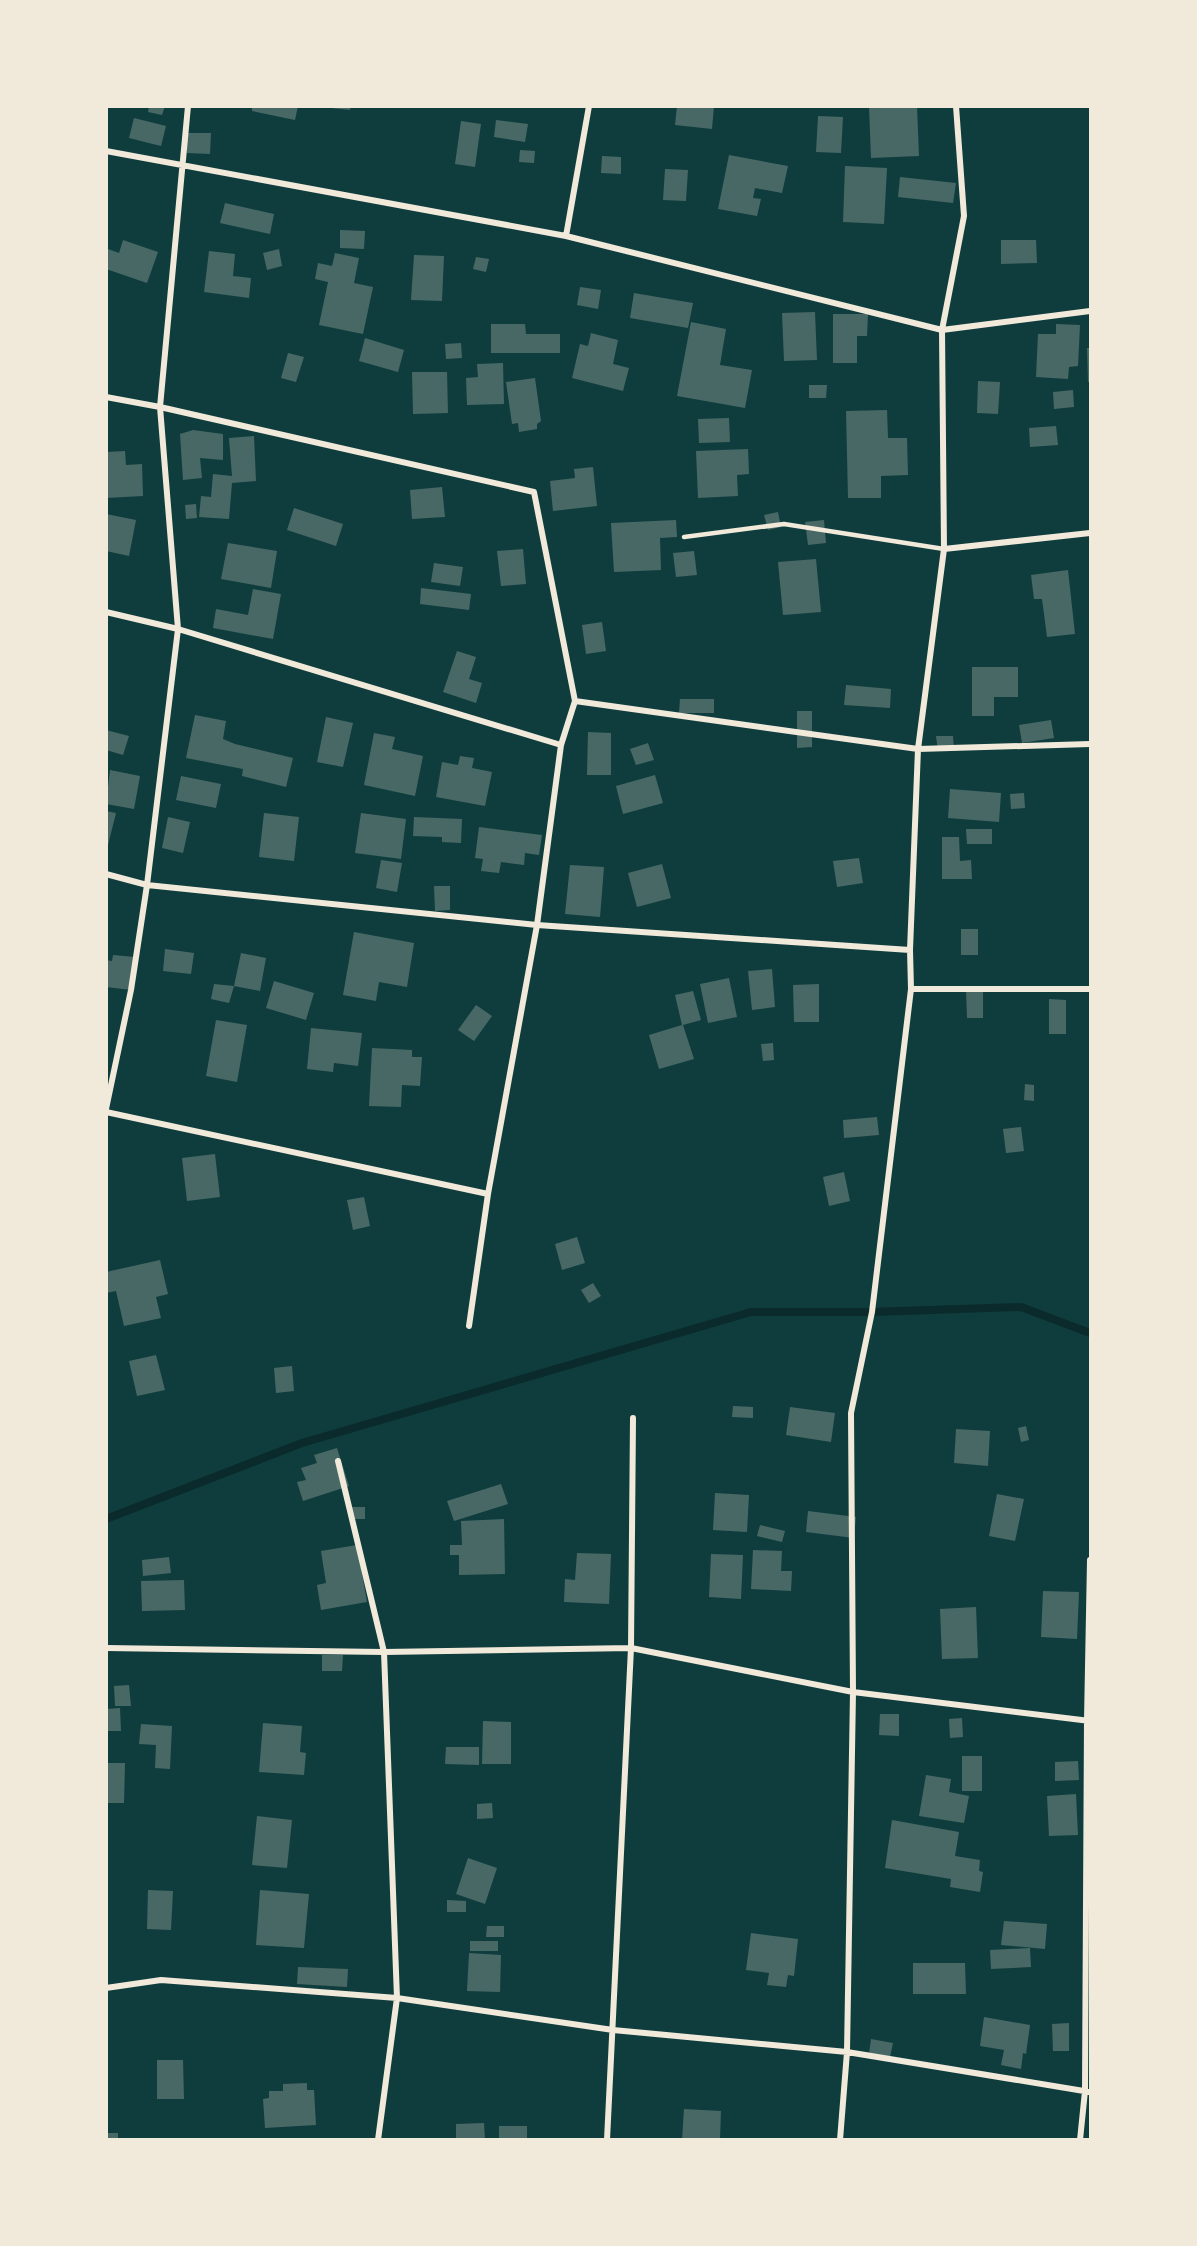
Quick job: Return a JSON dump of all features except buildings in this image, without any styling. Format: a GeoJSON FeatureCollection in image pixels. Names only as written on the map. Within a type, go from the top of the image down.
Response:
{"type":"FeatureCollection","features":[{"type":"Feature","properties":{"kind":"street"},"geometry":{"type":"LineString","coordinates":[[188,106],[160,407],[178,629],[147,885],[131,990],[106,1110],[488,1194]]}},
{"type":"Feature","properties":{"kind":"street"},"geometry":{"type":"LineString","coordinates":[[566,236],[589,106]]}},
{"type":"Feature","properties":{"kind":"street"},"geometry":{"type":"LineString","coordinates":[[840,2139],[847,2052],[853,1692],[851,1413],[872,1312],[911,989],[910,950],[918,749],[944,549],[942,330],[964,216],[956,106]]}},
{"type":"Feature","properties":{"kind":"street"},"geometry":{"type":"LineString","coordinates":[[106,151],[566,236],[942,330],[1090,312]]}},
{"type":"Feature","properties":{"kind":"street"},"geometry":{"type":"LineString","coordinates":[[106,397],[160,407],[534,492],[575,701],[561,745],[537,926],[488,1194],[469,1326]]}},
{"type":"Feature","properties":{"kind":"street"},"geometry":{"type":"LineString","coordinates":[[944,549],[1090,532]]}},
{"type":"Feature","properties":{"kind":"street"},"geometry":{"type":"LineString","coordinates":[[106,612],[178,629],[561,745]]}},
{"type":"Feature","properties":{"kind":"street"},"geometry":{"type":"LineString","coordinates":[[575,701],[918,749],[1090,744]]}},
{"type":"Feature","properties":{"kind":"street"},"geometry":{"type":"LineString","coordinates":[[106,874],[147,885],[537,926],[910,950]]}},
{"type":"Feature","properties":{"kind":"street"},"geometry":{"type":"LineString","coordinates":[[911,989],[1090,989]]}},
{"type":"Feature","properties":{"kind":"street"},"geometry":{"type":"LineString","coordinates":[[607,2139],[632,1648],[633,1418]]}},
{"type":"Feature","properties":{"kind":"street"},"geometry":{"type":"LineString","coordinates":[[338,1461],[384,1652],[397,1998],[378,2139]]}},
{"type":"Feature","properties":{"kind":"street"},"geometry":{"type":"LineString","coordinates":[[1080,2139],[1088,2092],[1090,1560]]}},
{"type":"Feature","properties":{"kind":"street"},"geometry":{"type":"LineString","coordinates":[[106,1648],[384,1652],[632,1648],[853,1692],[1089,1721]]}},
{"type":"Feature","properties":{"kind":"street"},"geometry":{"type":"LineString","coordinates":[[106,1988],[161,1980],[397,1998],[613,2030],[847,2052],[1088,2092]]}},
{"type":"Feature","properties":{"kind":"lane"},"geometry":{"type":"LineString","coordinates":[[684,537],[784,524],[944,549]]}},
{"type":"Feature","properties":{"kind":"waterway"},"geometry":{"type":"LineString","coordinates":[[106,1519],[302,1443],[751,1312],[872,1312],[1021,1307],[1090,1333]]}}]}
